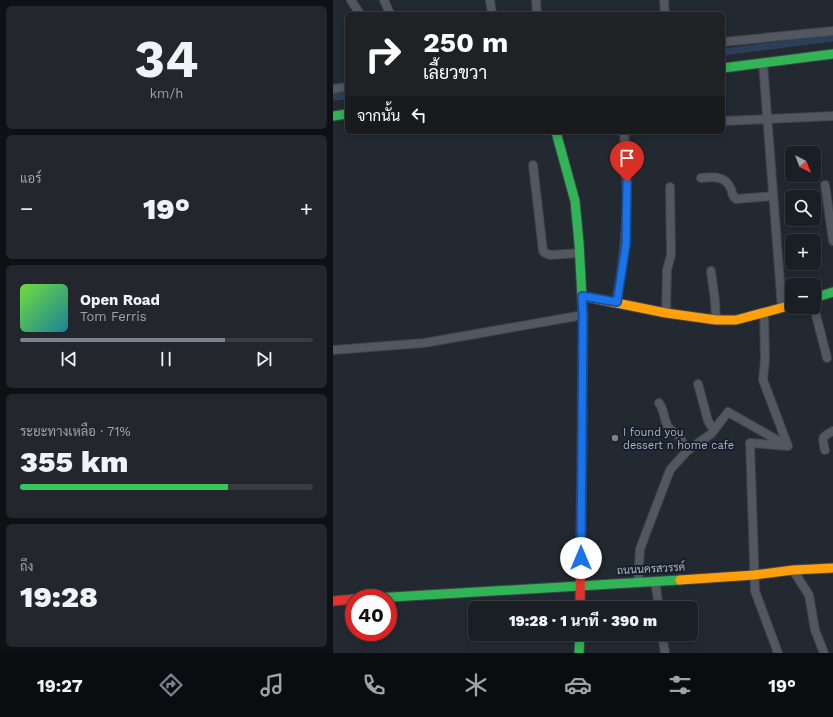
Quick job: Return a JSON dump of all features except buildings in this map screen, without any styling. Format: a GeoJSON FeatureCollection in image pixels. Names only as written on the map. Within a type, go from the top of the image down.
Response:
{"type":"FeatureCollection","features":[{"type":"Feature","properties":{"kind":"street"},"geometry":{"type":"LineString","coordinates":[[351,0],[359,12]]}},
{"type":"Feature","properties":{"kind":"street"},"geometry":{"type":"LineString","coordinates":[[383,0],[389,12]]}},
{"type":"Feature","properties":{"kind":"street"},"geometry":{"type":"LineString","coordinates":[[490,0],[492,12]]}},
{"type":"Feature","properties":{"kind":"street"},"geometry":{"type":"LineString","coordinates":[[536,0],[537,12]]}},
{"type":"Feature","properties":{"kind":"street"},"geometry":{"type":"LineString","coordinates":[[664,0],[665,12]]}},
{"type":"Feature","properties":{"kind":"street"},"geometry":{"type":"LineString","coordinates":[[725,42],[833,31]]}},
{"type":"Feature","properties":{"kind":"street"},"geometry":{"type":"LineString","coordinates":[[725,68],[833,54]]}},
{"type":"Feature","properties":{"kind":"street"},"geometry":{"type":"LineString","coordinates":[[763,63],[782,308]]}},
{"type":"Feature","properties":{"kind":"street"},"geometry":{"type":"LineString","coordinates":[[333,89],[345,87]]}},
{"type":"Feature","properties":{"kind":"street"},"geometry":{"type":"LineString","coordinates":[[333,116],[345,114]]}},
{"type":"Feature","properties":{"kind":"street"},"geometry":{"type":"LineString","coordinates":[[725,121],[833,116]]}},
{"type":"Feature","properties":{"kind":"street"},"geometry":{"type":"LineString","coordinates":[[557,134],[575,201],[580,253],[583,315],[580,601]]}},
{"type":"Feature","properties":{"kind":"street"},"geometry":{"type":"LineString","coordinates":[[617,302],[626,236],[628,197],[624,134]]}},
{"type":"Feature","properties":{"kind":"street"},"geometry":{"type":"LineString","coordinates":[[533,165],[543,251],[545,254],[550,255],[580,253]]}},
{"type":"Feature","properties":{"kind":"street"},"geometry":{"type":"LineString","coordinates":[[701,178],[721,178],[730,187],[732,196],[736,198],[773,196]]}},
{"type":"Feature","properties":{"kind":"street"},"geometry":{"type":"LineString","coordinates":[[825,185],[833,241]]}},
{"type":"Feature","properties":{"kind":"street"},"geometry":{"type":"LineString","coordinates":[[666,313],[667,270],[671,255],[670,187]]}},
{"type":"Feature","properties":{"kind":"street"},"geometry":{"type":"LineString","coordinates":[[711,271],[716,320]]}},
{"type":"Feature","properties":{"kind":"street"},"geometry":{"type":"LineString","coordinates":[[821,296],[833,292]]}},
{"type":"Feature","properties":{"kind":"street"},"geometry":{"type":"LineString","coordinates":[[582,296],[666,313],[716,320],[736,320],[785,307]]}},
{"type":"Feature","properties":{"kind":"street"},"geometry":{"type":"LineString","coordinates":[[764,313],[765,359],[763,380],[788,446]]}},
{"type":"Feature","properties":{"kind":"street"},"geometry":{"type":"LineString","coordinates":[[816,314],[827,358]]}},
{"type":"Feature","properties":{"kind":"street"},"geometry":{"type":"LineString","coordinates":[[333,350],[424,343],[583,315]]}},
{"type":"Feature","properties":{"kind":"street"},"geometry":{"type":"LineString","coordinates":[[698,384],[708,421],[714,430]]}},
{"type":"Feature","properties":{"kind":"street"},"geometry":{"type":"LineString","coordinates":[[659,403],[669,427],[677,434],[687,451]]}},
{"type":"Feature","properties":{"kind":"street"},"geometry":{"type":"LineString","coordinates":[[638,582],[640,549],[670,470],[687,451],[711,434],[728,412],[788,446]]}},
{"type":"Feature","properties":{"kind":"street"},"geometry":{"type":"LineString","coordinates":[[825,450],[822,440],[827,434],[833,431]]}},
{"type":"Feature","properties":{"kind":"street"},"geometry":{"type":"LineString","coordinates":[[778,653],[755,591],[750,443],[788,446]]}},
{"type":"Feature","properties":{"kind":"street","name":"ถนนนครสวรรค์"},"geometry":{"type":"LineString","coordinates":[[397,597],[754,575],[793,570],[833,568]]}},
{"type":"Feature","properties":{"kind":"street"},"geometry":{"type":"LineString","coordinates":[[793,570],[809,595],[815,630],[824,653]]}},
{"type":"Feature","properties":{"kind":"street"},"geometry":{"type":"LineString","coordinates":[[655,581],[658,601]]}},
{"type":"Feature","properties":{"kind":"street"},"geometry":{"type":"LineString","coordinates":[[333,600],[345,599]]}},
{"type":"Feature","properties":{"kind":"street"},"geometry":{"type":"LineString","coordinates":[[579,653],[580,641]]}},
{"type":"Feature","properties":{"kind":"street"},"geometry":{"type":"LineString","coordinates":[[664,641],[665,653]]}},
{"type":"Feature","properties":{"kind":"waterway"},"geometry":{"type":"LineString","coordinates":[[725,52],[833,38]]}},
{"type":"Feature","properties":{"kind":"waterway"},"geometry":{"type":"LineString","coordinates":[[333,97],[345,96]]}},
{"type":"Feature","properties":{"kind":"traffic: fast"},"geometry":{"type":"LineString","coordinates":[[725,68],[833,54]]}},
{"type":"Feature","properties":{"kind":"traffic: fast"},"geometry":{"type":"LineString","coordinates":[[333,116],[345,114]]}},
{"type":"Feature","properties":{"kind":"traffic: fast"},"geometry":{"type":"LineString","coordinates":[[557,134],[575,201],[579,243],[583,315],[582,445]]}},
{"type":"Feature","properties":{"kind":"traffic: fast"},"geometry":{"type":"LineString","coordinates":[[821,296],[833,292]]}},
{"type":"Feature","properties":{"kind":"traffic: fast"},"geometry":{"type":"LineString","coordinates":[[397,597],[680,580]]}},
{"type":"Feature","properties":{"kind":"traffic: fast"},"geometry":{"type":"LineString","coordinates":[[579,653],[580,641]]}},
{"type":"Feature","properties":{"kind":"traffic: slow"},"geometry":{"type":"LineString","coordinates":[[582,296],[666,313],[716,320],[736,320],[785,307]]}},
{"type":"Feature","properties":{"kind":"traffic: slow"},"geometry":{"type":"LineString","coordinates":[[680,580],[833,568]]}},
{"type":"Feature","properties":{"kind":"traffic: jam"},"geometry":{"type":"LineString","coordinates":[[580,601],[582,445]]}},
{"type":"Feature","properties":{"kind":"traffic: jam"},"geometry":{"type":"LineString","coordinates":[[333,601],[345,600]]}},
{"type":"Feature","properties":{"kind":"place","name":"I found you dessert n home cafe"},"geometry":{"type":"Point","coordinates":[615,438]}},
{"type":"Feature","properties":{"kind":"route"},"geometry":{"type":"LineString","coordinates":[[581,558],[582,296],[617,302],[626,244],[628,197],[627,182]]}}]}
